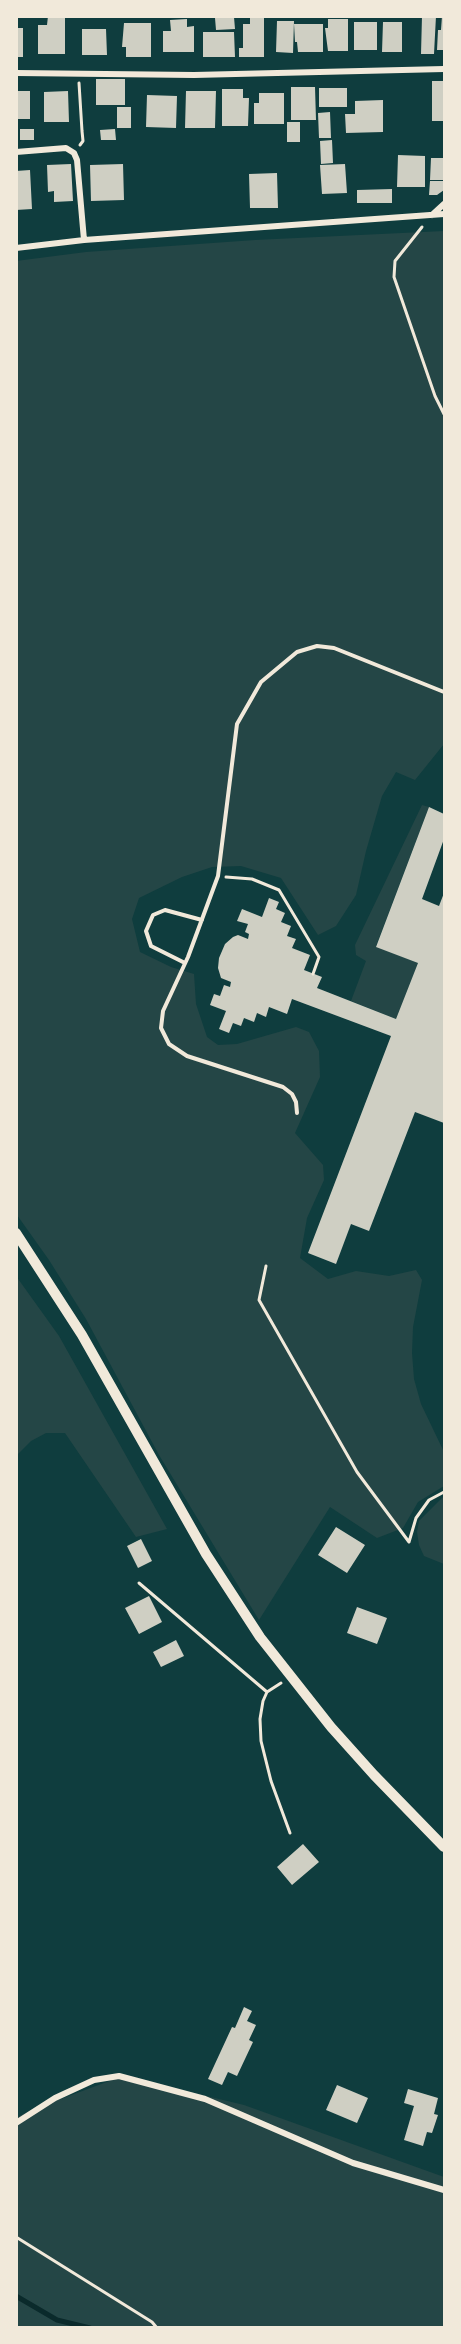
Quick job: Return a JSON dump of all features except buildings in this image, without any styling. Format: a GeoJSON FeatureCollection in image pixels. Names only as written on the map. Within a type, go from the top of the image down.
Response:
{"type":"FeatureCollection","features":[{"type":"Feature","properties":{"kind":"main road"},"geometry":{"type":"LineString","coordinates":[[16,1233],[82,1335],[212,1563],[260,1637],[290,1677],[374,1775],[444,1847]]}},
{"type":"Feature","properties":{"kind":"street"},"geometry":{"type":"LineString","coordinates":[[16,73],[194,75],[444,69]]}},
{"type":"Feature","properties":{"kind":"street"},"geometry":{"type":"LineString","coordinates":[[16,152],[66,148],[74,153],[77,160],[84,240]]}},
{"type":"Feature","properties":{"kind":"street"},"geometry":{"type":"LineString","coordinates":[[432,215],[444,204]]}},
{"type":"Feature","properties":{"kind":"street"},"geometry":{"type":"LineString","coordinates":[[16,248],[84,240],[444,214]]}},
{"type":"Feature","properties":{"kind":"street"},"geometry":{"type":"LineString","coordinates":[[16,2123],[54,2098],[94,2080],[119,2076],[205,2099],[353,2163],[444,2190]]}},
{"type":"Feature","properties":{"kind":"lane"},"geometry":{"type":"LineString","coordinates":[[297,1113],[297,1102],[292,1094],[283,1087],[188,1056],[169,1044],[161,1028],[163,1011],[185,963],[218,876],[237,724],[261,682],[297,652],[317,646],[334,648],[444,692]]}},
{"type":"Feature","properties":{"kind":"lane"},"geometry":{"type":"LineString","coordinates":[[185,963],[151,946],[146,931],[153,915],[165,910],[202,920]]}},
{"type":"Feature","properties":{"kind":"path"},"geometry":{"type":"LineString","coordinates":[[74,153],[82,141],[78,72]]}},
{"type":"Feature","properties":{"kind":"path"},"geometry":{"type":"LineString","coordinates":[[432,215],[395,261],[394,277],[435,396],[444,414]]}},
{"type":"Feature","properties":{"kind":"path"},"geometry":{"type":"LineString","coordinates":[[218,876],[252,879],[279,890],[319,957],[313,974]]}},
{"type":"Feature","properties":{"kind":"path"},"geometry":{"type":"LineString","coordinates":[[266,1266],[259,1300],[357,1472],[409,1542],[416,1518],[429,1500],[444,1492]]}},
{"type":"Feature","properties":{"kind":"path"},"geometry":{"type":"LineString","coordinates":[[139,1583],[267,1692]]}},
{"type":"Feature","properties":{"kind":"path"},"geometry":{"type":"LineString","coordinates":[[290,1677],[267,1692],[260,1719],[261,1741],[271,1782],[290,1833]]}},
{"type":"Feature","properties":{"kind":"path"},"geometry":{"type":"LineString","coordinates":[[16,2237],[152,2322],[157,2328]]}},
{"type":"Feature","properties":{"kind":"shaded area"},"geometry":{"type":"Polygon","coordinates":[[[444,231],[444,744],[415,780],[396,772],[382,796],[356,895],[336,926],[318,935],[281,878],[241,866],[212,867],[182,877],[139,898],[132,919],[140,952],[171,967],[194,974],[196,1004],[207,1037],[218,1045],[237,1044],[296,1027],[309,1032],[319,1051],[320,1077],[295,1133],[323,1165],[324,1180],[307,1218],[300,1258],[328,1279],[356,1271],[389,1276],[416,1270],[422,1280],[413,1327],[414,1379],[421,1404],[444,1452],[444,1486],[418,1502],[403,1528],[377,1538],[330,1507],[259,1620],[159,1455],[86,1319],[17,1215],[16,261],[86,252],[255,240],[444,231]]]}},
{"type":"Feature","properties":{"kind":"shaded area"},"geometry":{"type":"Polygon","coordinates":[[[422,805],[429,807],[376,946],[418,963],[396,1019],[351,1001],[366,961],[356,955],[355,945],[422,805]]]}},
{"type":"Feature","properties":{"kind":"shaded area"},"geometry":{"type":"Polygon","coordinates":[[[16,1276],[59,1336],[167,1529],[136,1537],[65,1433],[46,1433],[31,1441],[17,1455],[16,1276]]]}},
{"type":"Feature","properties":{"kind":"shaded area"},"geometry":{"type":"Polygon","coordinates":[[[444,1496],[444,1564],[424,1556],[417,1532],[419,1521],[444,1496]]]}},
{"type":"Feature","properties":{"kind":"shaded area"},"geometry":{"type":"Polygon","coordinates":[[[123,2076],[244,2105],[444,2177],[444,2327],[17,2327],[16,2118],[31,2110],[123,2076]]]}},
{"type":"Feature","properties":{"kind":"waterway"},"geometry":{"type":"LineString","coordinates":[[16,2296],[57,2320],[90,2328]]}}]}
